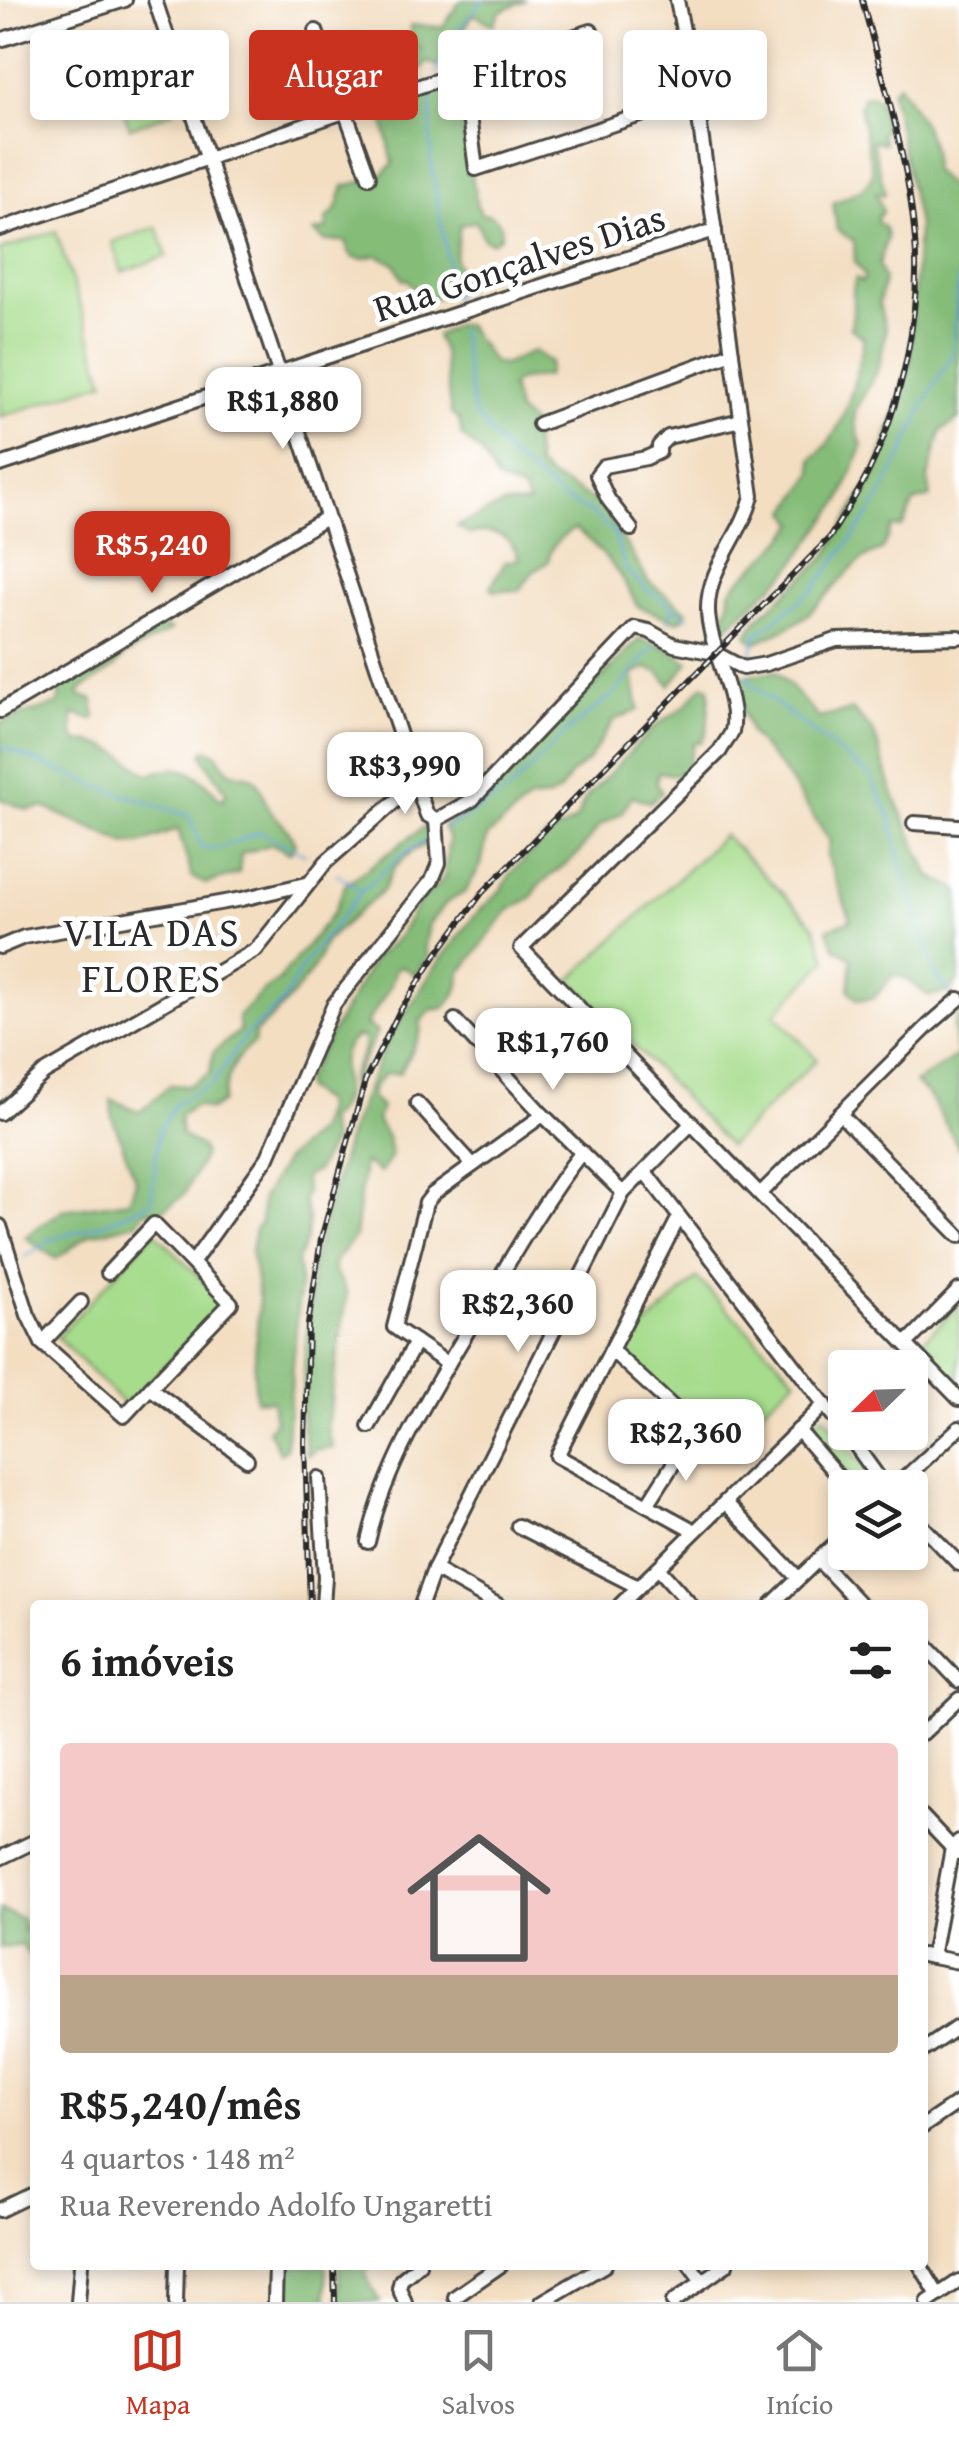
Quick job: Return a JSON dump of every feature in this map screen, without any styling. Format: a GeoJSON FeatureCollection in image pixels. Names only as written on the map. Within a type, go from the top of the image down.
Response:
{"type":"FeatureCollection","features":[{"type":"Feature","properties":{"kind":"street"},"geometry":{"type":"LineString","coordinates":[[0,40],[126,0]]}},
{"type":"Feature","properties":{"kind":"street"},"geometry":{"type":"LineString","coordinates":[[154,0],[427,814],[436,820],[444,818],[472,800],[635,628],[674,645],[715,653],[744,668],[836,640],[959,637]]}},
{"type":"Feature","properties":{"kind":"street"},"geometry":{"type":"LineString","coordinates":[[677,0],[683,30]]}},
{"type":"Feature","properties":{"kind":"street"},"geometry":{"type":"LineString","coordinates":[[0,229],[322,120]]}},
{"type":"Feature","properties":{"kind":"street"},"geometry":{"type":"LineString","coordinates":[[348,120],[369,177]]}},
{"type":"Feature","properties":{"kind":"street"},"geometry":{"type":"LineString","coordinates":[[469,120],[476,169],[626,120]]}},
{"type":"Feature","properties":{"kind":"street"},"geometry":{"type":"LineString","coordinates":[[699,120],[752,496],[710,591],[708,610],[715,653],[728,691],[732,731],[720,751],[521,948],[959,1399]]}},
{"type":"Feature","properties":{"kind":"street","name":"Rua Gonçalves Dias"},"geometry":{"type":"LineString","coordinates":[[0,464],[715,230]]}},
{"type":"Feature","properties":{"kind":"street"},"geometry":{"type":"LineString","coordinates":[[539,424],[732,353]]}},
{"type":"Feature","properties":{"kind":"street"},"geometry":{"type":"LineString","coordinates":[[630,529],[608,500],[598,475],[604,466],[646,458],[659,452],[659,446],[668,437],[741,420]]}},
{"type":"Feature","properties":{"kind":"street"},"geometry":{"type":"LineString","coordinates":[[0,711],[326,518]]}},
{"type":"Feature","properties":{"kind":"street"},"geometry":{"type":"LineString","coordinates":[[0,1113],[44,1074],[256,950],[326,862],[416,783]]}},
{"type":"Feature","properties":{"kind":"street"},"geometry":{"type":"LineString","coordinates":[[193,1262],[268,1157],[334,1004],[432,880],[438,863],[436,820]]}},
{"type":"Feature","properties":{"kind":"street"},"geometry":{"type":"LineString","coordinates":[[914,823],[959,826]]}},
{"type":"Feature","properties":{"kind":"street"},"geometry":{"type":"LineString","coordinates":[[0,947],[24,936],[242,899],[306,884]]}},
{"type":"Feature","properties":{"kind":"street"},"geometry":{"type":"LineString","coordinates":[[760,1194],[959,999]]}},
{"type":"Feature","properties":{"kind":"street"},"geometry":{"type":"LineString","coordinates":[[455,1020],[623,1193]]}},
{"type":"Feature","properties":{"kind":"street"},"geometry":{"type":"LineString","coordinates":[[418,1102],[474,1164]]}},
{"type":"Feature","properties":{"kind":"street"},"geometry":{"type":"LineString","coordinates":[[840,1114],[959,1236]]}},
{"type":"Feature","properties":{"kind":"street"},"geometry":{"type":"LineString","coordinates":[[448,1364],[394,1327],[426,1202],[544,1115]]}},
{"type":"Feature","properties":{"kind":"street"},"geometry":{"type":"LineString","coordinates":[[423,1600],[434,1570],[623,1193],[692,1124]]}},
{"type":"Feature","properties":{"kind":"street"},"geometry":{"type":"LineString","coordinates":[[368,1542],[377,1500],[448,1364],[524,1236],[582,1152]]}},
{"type":"Feature","properties":{"kind":"street"},"geometry":{"type":"LineString","coordinates":[[645,1172],[828,1408]]}},
{"type":"Feature","properties":{"kind":"street"},"geometry":{"type":"LineString","coordinates":[[680,1217],[557,1456],[695,1532]]}},
{"type":"Feature","properties":{"kind":"street"},"geometry":{"type":"LineString","coordinates":[[0,1226],[28,1315],[42,1343],[124,1416],[232,1303],[154,1224],[108,1273]]}},
{"type":"Feature","properties":{"kind":"street"},"geometry":{"type":"LineString","coordinates":[[906,1344],[959,1290]]}},
{"type":"Feature","properties":{"kind":"street"},"geometry":{"type":"LineString","coordinates":[[42,1343],[80,1302]]}},
{"type":"Feature","properties":{"kind":"street"},"geometry":{"type":"LineString","coordinates":[[369,1426],[416,1342]]}},
{"type":"Feature","properties":{"kind":"street"},"geometry":{"type":"LineString","coordinates":[[611,1350],[674,1408]]}},
{"type":"Feature","properties":{"kind":"street"},"geometry":{"type":"LineString","coordinates":[[150,1388],[247,1460]]}},
{"type":"Feature","properties":{"kind":"street"},"geometry":{"type":"LineString","coordinates":[[625,1600],[825,1404]]}},
{"type":"Feature","properties":{"kind":"street"},"geometry":{"type":"LineString","coordinates":[[911,1470],[959,1428]]}},
{"type":"Feature","properties":{"kind":"street"},"geometry":{"type":"LineString","coordinates":[[798,1430],[832,1470]]}},
{"type":"Feature","properties":{"kind":"street"},"geometry":{"type":"LineString","coordinates":[[647,1505],[689,1439]]}},
{"type":"Feature","properties":{"kind":"street"},"geometry":{"type":"LineString","coordinates":[[859,1450],[876,1470]]}},
{"type":"Feature","properties":{"kind":"street"},"geometry":{"type":"LineString","coordinates":[[319,1478],[326,1577],[323,1600]]}},
{"type":"Feature","properties":{"kind":"street"},"geometry":{"type":"LineString","coordinates":[[725,1502],[798,1578]]}},
{"type":"Feature","properties":{"kind":"street"},"geometry":{"type":"LineString","coordinates":[[518,1526],[638,1587]]}},
{"type":"Feature","properties":{"kind":"street"},"geometry":{"type":"LineString","coordinates":[[928,1532],[959,1564]]}},
{"type":"Feature","properties":{"kind":"street"},"geometry":{"type":"LineString","coordinates":[[776,1600],[828,1550]]}},
{"type":"Feature","properties":{"kind":"street"},"geometry":{"type":"LineString","coordinates":[[818,1560],[855,1600]]}},
{"type":"Feature","properties":{"kind":"street"},"geometry":{"type":"LineString","coordinates":[[658,1568],[687,1600]]}},
{"type":"Feature","properties":{"kind":"street"},"geometry":{"type":"LineString","coordinates":[[434,1570],[489,1600]]}},
{"type":"Feature","properties":{"kind":"street"},"geometry":{"type":"LineString","coordinates":[[928,1648],[959,1681]]}},
{"type":"Feature","properties":{"kind":"street"},"geometry":{"type":"LineString","coordinates":[[928,1728],[959,1699]]}},
{"type":"Feature","properties":{"kind":"street"},"geometry":{"type":"LineString","coordinates":[[928,1821],[957,1848],[928,1952]]}},
{"type":"Feature","properties":{"kind":"street"},"geometry":{"type":"LineString","coordinates":[[0,1858],[30,1843]]}},
{"type":"Feature","properties":{"kind":"street"},"geometry":{"type":"LineString","coordinates":[[928,1956],[959,1962]]}},
{"type":"Feature","properties":{"kind":"street"},"geometry":{"type":"LineString","coordinates":[[928,2046],[959,2026]]}},
{"type":"Feature","properties":{"kind":"street"},"geometry":{"type":"LineString","coordinates":[[928,2124],[959,2102]]}},
{"type":"Feature","properties":{"kind":"street"},"geometry":{"type":"LineString","coordinates":[[0,2210],[30,2195]]}},
{"type":"Feature","properties":{"kind":"street"},"geometry":{"type":"LineString","coordinates":[[78,2302],[81,2270]]}},
{"type":"Feature","properties":{"kind":"street"},"geometry":{"type":"LineString","coordinates":[[176,2302],[177,2270]]}},
{"type":"Feature","properties":{"kind":"street"},"geometry":{"type":"LineString","coordinates":[[276,2270],[276,2302]]}},
{"type":"Feature","properties":{"kind":"street"},"geometry":{"type":"LineString","coordinates":[[404,2302],[399,2288],[401,2280],[414,2270]]}},
{"type":"Feature","properties":{"kind":"street"},"geometry":{"type":"LineString","coordinates":[[542,2302],[596,2270]]}},
{"type":"Feature","properties":{"kind":"street"},"geometry":{"type":"LineString","coordinates":[[694,2270],[702,2282]]}},
{"type":"Feature","properties":{"kind":"street"},"geometry":{"type":"LineString","coordinates":[[673,2302],[690,2297],[719,2270]]}},
{"type":"Feature","properties":{"kind":"street"},"geometry":{"type":"LineString","coordinates":[[922,2270],[933,2299],[959,2281]]}},
{"type":"Feature","properties":{"kind":"street"},"geometry":{"type":"LineString","coordinates":[[455,2297],[479,2271]]}},
{"type":"Feature","properties":{"kind":"green space"},"geometry":{"type":"Polygon","coordinates":[[[526,0],[500,11],[493,25],[476,15],[464,30],[438,30],[438,65],[428,62],[418,70],[418,30],[411,30],[410,25],[443,27],[460,1],[526,0]]]}},
{"type":"Feature","properties":{"kind":"green space"},"geometry":{"type":"Polygon","coordinates":[[[899,84],[928,135],[932,169],[953,191],[959,189],[959,419],[941,431],[928,478],[931,497],[914,502],[902,527],[892,527],[882,550],[862,560],[804,617],[754,643],[747,635],[757,619],[825,558],[877,469],[910,365],[918,225],[891,91],[899,84]]]}},
{"type":"Feature","properties":{"kind":"green space"},"geometry":{"type":"Polygon","coordinates":[[[438,85],[438,120],[461,120],[477,204],[481,214],[491,215],[500,223],[501,236],[493,243],[484,239],[476,221],[460,225],[455,259],[466,289],[433,297],[403,280],[395,264],[377,255],[354,258],[346,241],[325,241],[314,232],[327,229],[326,220],[337,208],[344,186],[379,177],[393,164],[384,122],[418,120],[418,90],[438,85]]]}},
{"type":"Feature","properties":{"kind":"green space"},"geometry":{"type":"Polygon","coordinates":[[[863,97],[878,99],[886,126],[881,134],[884,143],[872,141],[885,192],[876,192],[883,212],[877,222],[885,228],[887,238],[879,264],[884,280],[879,304],[886,330],[879,367],[855,411],[862,447],[841,500],[789,571],[723,631],[730,591],[796,523],[788,511],[813,473],[812,459],[824,448],[841,420],[853,387],[864,338],[850,328],[853,290],[856,278],[862,282],[865,277],[855,262],[854,241],[837,230],[833,203],[865,187],[873,173],[859,105],[863,97]]]}},
{"type":"Feature","properties":{"kind":"green space"},"geometry":{"type":"Polygon","coordinates":[[[127,120],[150,120],[130,128],[127,120]]]}},
{"type":"Feature","properties":{"kind":"green space"},"geometry":{"type":"Polygon","coordinates":[[[157,227],[167,256],[122,272],[112,242],[157,227]]]}},
{"type":"Feature","properties":{"kind":"green space"},"geometry":{"type":"Polygon","coordinates":[[[56,231],[105,382],[0,417],[0,250],[56,231]]]}},
{"type":"Feature","properties":{"kind":"green space"},"geometry":{"type":"Polygon","coordinates":[[[455,325],[466,325],[493,362],[504,365],[533,351],[550,362],[547,376],[516,381],[511,387],[518,412],[533,425],[537,466],[602,505],[648,581],[687,611],[683,619],[676,621],[637,606],[611,564],[575,529],[557,541],[549,561],[533,572],[520,590],[494,591],[491,587],[505,562],[519,559],[516,551],[500,535],[469,534],[457,526],[503,505],[529,504],[523,491],[497,480],[481,452],[462,436],[459,420],[451,414],[443,352],[436,336],[455,325]]]}},
{"type":"Feature","properties":{"kind":"green space"},"geometry":{"type":"Polygon","coordinates":[[[162,625],[171,630],[124,656],[115,667],[81,690],[79,695],[93,700],[95,716],[93,720],[73,714],[73,737],[80,743],[89,742],[117,752],[150,775],[171,769],[188,771],[219,798],[224,799],[226,793],[204,758],[202,753],[206,749],[216,753],[228,770],[248,775],[258,783],[267,805],[295,844],[290,853],[272,844],[241,854],[239,873],[206,884],[192,877],[178,829],[139,844],[124,843],[44,807],[28,810],[0,799],[0,724],[59,703],[59,687],[162,625]]]}},
{"type":"Feature","properties":{"kind":"green space"},"geometry":{"type":"Polygon","coordinates":[[[639,639],[665,647],[689,662],[670,685],[659,672],[646,668],[633,675],[639,710],[614,720],[588,761],[571,774],[560,791],[548,798],[529,800],[487,837],[481,865],[465,892],[446,903],[429,924],[425,946],[428,957],[415,975],[402,966],[396,968],[391,985],[366,1025],[377,1032],[350,1087],[364,1038],[358,1036],[344,1052],[343,1099],[327,1121],[332,1142],[316,1171],[304,1178],[303,1199],[308,1219],[306,1239],[297,1261],[300,1282],[286,1449],[280,1453],[268,1430],[275,1421],[272,1401],[256,1400],[259,1299],[251,1251],[255,1229],[261,1222],[262,1198],[285,1160],[318,1130],[325,1109],[323,1102],[305,1089],[304,1081],[373,960],[398,937],[418,904],[444,878],[449,840],[443,826],[482,802],[639,639]]]}},
{"type":"Feature","properties":{"kind":"green space"},"geometry":{"type":"Polygon","coordinates":[[[776,671],[819,718],[853,710],[874,733],[893,793],[930,876],[959,890],[959,981],[948,992],[929,996],[903,977],[893,975],[874,998],[858,1000],[849,990],[852,958],[835,948],[827,929],[851,920],[827,857],[830,841],[783,771],[751,734],[732,681],[776,671]]]}},
{"type":"Feature","properties":{"kind":"green space"},"geometry":{"type":"Polygon","coordinates":[[[703,685],[710,691],[707,731],[701,742],[694,743],[686,771],[676,775],[658,772],[656,783],[662,793],[650,802],[632,796],[623,812],[599,826],[578,854],[539,885],[532,897],[508,911],[460,974],[458,989],[451,1000],[444,1008],[431,1010],[421,1021],[420,1035],[400,1073],[385,1074],[373,1087],[371,1098],[381,1107],[377,1120],[388,1139],[391,1156],[380,1173],[364,1162],[355,1237],[336,1259],[333,1269],[347,1293],[327,1427],[333,1448],[315,1450],[307,1456],[301,1412],[312,1264],[348,1136],[384,1047],[433,970],[475,915],[502,889],[511,873],[546,837],[576,820],[585,799],[654,727],[684,707],[703,685]]]}},
{"type":"Feature","properties":{"kind":"green space"},"geometry":{"type":"Polygon","coordinates":[[[425,826],[429,832],[425,845],[394,867],[384,889],[328,939],[301,985],[255,1033],[254,1043],[232,1069],[222,1102],[210,1110],[196,1105],[179,1116],[181,1135],[201,1147],[204,1155],[184,1195],[159,1213],[146,1211],[136,1223],[89,1235],[56,1259],[25,1237],[63,1210],[129,1201],[136,1181],[112,1117],[111,1099],[140,1112],[170,1085],[188,1086],[210,1073],[213,1053],[240,1030],[238,1017],[278,981],[334,912],[345,885],[425,826]]]}},
{"type":"Feature","properties":{"kind":"green space"},"geometry":{"type":"Polygon","coordinates":[[[724,835],[814,925],[827,960],[775,1014],[817,1059],[729,1146],[571,979],[724,835]]]}},
{"type":"Feature","properties":{"kind":"green space"},"geometry":{"type":"Polygon","coordinates":[[[959,1012],[959,1148],[930,1097],[915,1083],[957,1056],[953,1028],[959,1012]]]}},
{"type":"Feature","properties":{"kind":"green space"},"geometry":{"type":"Polygon","coordinates":[[[155,1232],[225,1304],[126,1407],[57,1337],[155,1232]]]}},
{"type":"Feature","properties":{"kind":"green space"},"geometry":{"type":"Polygon","coordinates":[[[697,1278],[796,1379],[719,1448],[623,1349],[697,1278]]]}},
{"type":"Feature","properties":{"kind":"green space"},"geometry":{"type":"Polygon","coordinates":[[[959,1306],[959,1385],[928,1350],[920,1343],[959,1306]]]}},
{"type":"Feature","properties":{"kind":"green space"},"geometry":{"type":"Polygon","coordinates":[[[824,1415],[828,1420],[828,1450],[851,1450],[866,1470],[843,1470],[807,1430],[824,1415]]]}},
{"type":"Feature","properties":{"kind":"green space"},"geometry":{"type":"Polygon","coordinates":[[[0,1910],[23,1919],[23,1931],[30,1922],[30,1957],[21,1945],[0,1948],[0,1910]]]}},
{"type":"Feature","properties":{"kind":"green space"},"geometry":{"type":"Polygon","coordinates":[[[290,2270],[326,2270],[327,2302],[291,2302],[286,2283],[290,2270]]]}},
{"type":"Feature","properties":{"kind":"green space"},"geometry":{"type":"Polygon","coordinates":[[[339,2270],[367,2270],[364,2273],[380,2302],[339,2302],[339,2270]]]}},
{"type":"Feature","properties":{"kind":"waterway"},"geometry":{"type":"LineString","coordinates":[[436,74],[453,36],[483,0]]}},
{"type":"Feature","properties":{"kind":"waterway"},"geometry":{"type":"LineString","coordinates":[[431,86],[431,163],[454,299]]}},
{"type":"Feature","properties":{"kind":"waterway"},"geometry":{"type":"LineString","coordinates":[[750,661],[756,635],[814,589],[873,510],[952,355],[959,277]]}},
{"type":"Feature","properties":{"kind":"waterway"},"geometry":{"type":"LineString","coordinates":[[460,330],[474,413],[508,454],[563,499],[592,513],[614,533],[626,569],[647,590],[688,617]]}},
{"type":"Feature","properties":{"kind":"waterway"},"geometry":{"type":"LineString","coordinates":[[667,624],[673,607]]}},
{"type":"Feature","properties":{"kind":"waterway"},"geometry":{"type":"LineString","coordinates":[[445,829],[510,790],[564,734],[617,691],[655,645]]}},
{"type":"Feature","properties":{"kind":"waterway"},"geometry":{"type":"LineString","coordinates":[[749,674],[749,682],[870,776],[890,816],[935,974],[955,998]]}},
{"type":"Feature","properties":{"kind":"waterway"},"geometry":{"type":"LineString","coordinates":[[0,746],[89,783],[189,816],[202,848],[219,848],[260,832],[305,854]]}},
{"type":"Feature","properties":{"kind":"waterway"},"geometry":{"type":"LineString","coordinates":[[25,1257],[50,1240],[106,1223],[151,1202],[159,1130],[176,1103],[213,1083],[245,1036],[281,1004],[306,961],[362,891],[399,857],[425,841]]}},
{"type":"Feature","properties":{"kind":"waterway"},"geometry":{"type":"LineString","coordinates":[[337,874],[361,890]]}},
{"type":"Feature","properties":{"kind":"railway"},"geometry":{"type":"LineString","coordinates":[[310,1600],[305,1443],[308,1325],[321,1239],[365,1081],[398,1014],[482,893],[830,537],[865,480],[891,416],[912,328],[915,240],[901,149],[862,0]]}},
{"type":"Feature","properties":{"kind":"railway"},"geometry":{"type":"LineString","coordinates":[[334,2270],[335,2302]]}},
{"type":"Feature","properties":{"kind":"district","name":"VILA DAS FLORES"},"geometry":{"type":"Point","coordinates":[152,954]}}]}
